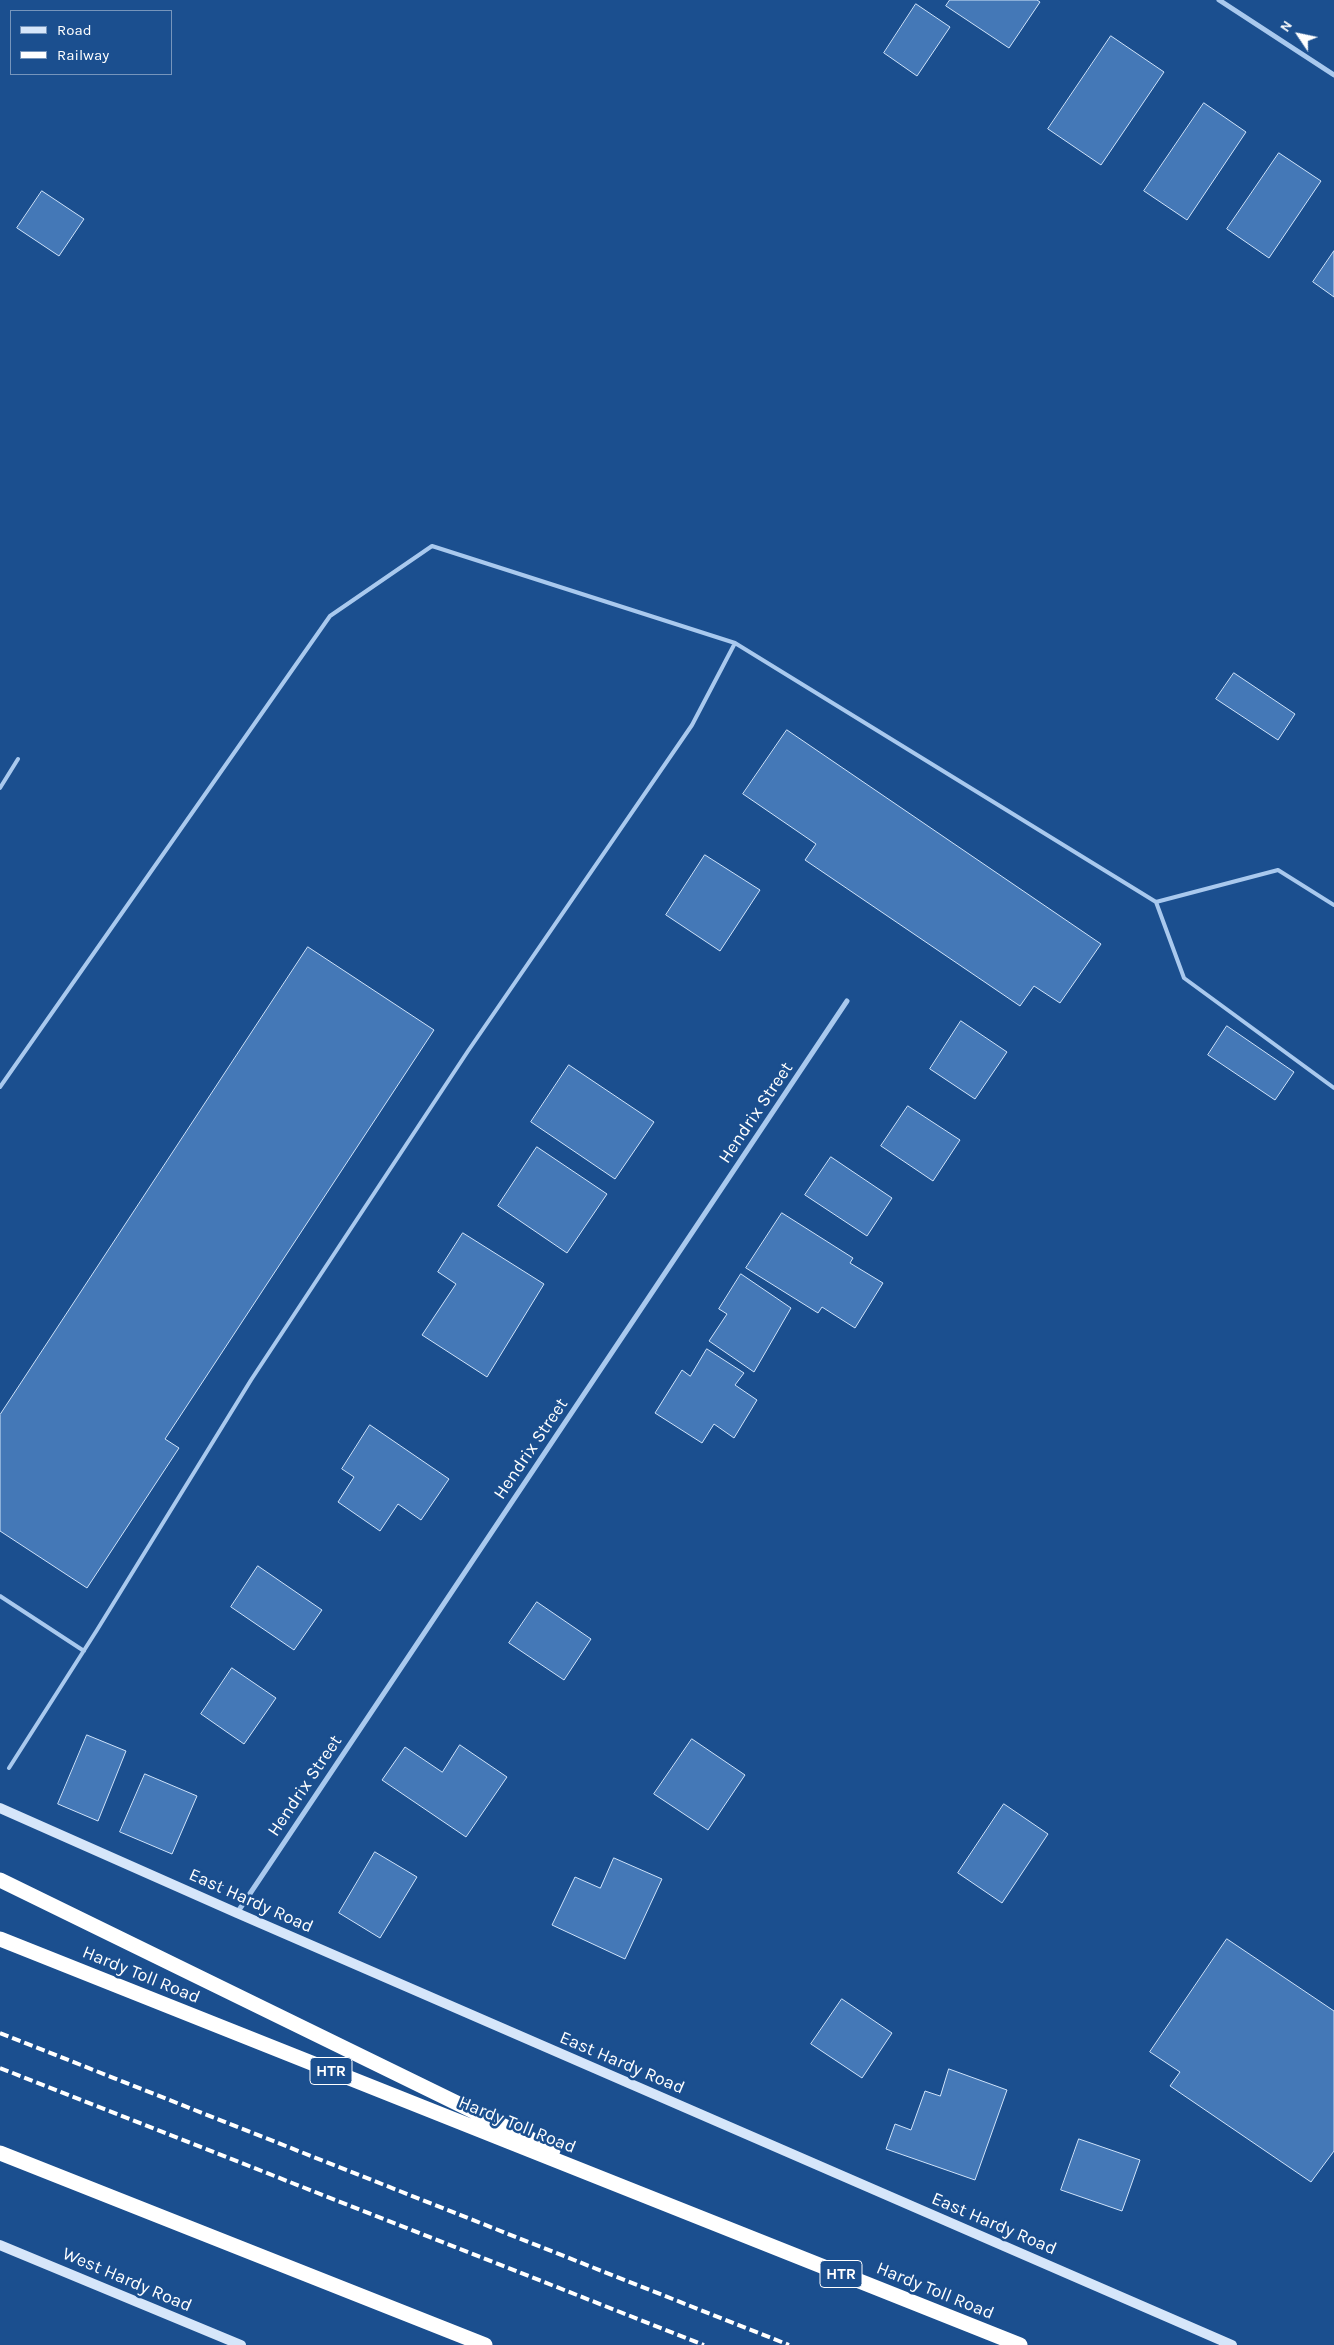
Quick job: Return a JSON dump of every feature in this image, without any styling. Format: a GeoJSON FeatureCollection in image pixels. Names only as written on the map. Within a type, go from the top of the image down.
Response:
{"type":"FeatureCollection","features":[{"type":"Feature","properties":{"kind":"highway"},"geometry":{"type":"LineString","coordinates":[[0,1880],[662,2203]]}},
{"type":"Feature","properties":{"kind":"highway","name":"Hardy Toll Road"},"geometry":{"type":"LineString","coordinates":[[0,1939],[1020,2345]]}},
{"type":"Feature","properties":{"kind":"highway"},"geometry":{"type":"LineString","coordinates":[[0,2153],[485,2345]]}},
{"type":"Feature","properties":{"kind":"main road","name":"East Hardy Road"},"geometry":{"type":"LineString","coordinates":[[0,1808],[237,1913],[1232,2345]]}},
{"type":"Feature","properties":{"kind":"main road","name":"West Hardy Road"},"geometry":{"type":"LineString","coordinates":[[0,2245],[240,2345]]}},
{"type":"Feature","properties":{"kind":"street"},"geometry":{"type":"LineString","coordinates":[[1219,0],[1334,75]]}},
{"type":"Feature","properties":{"kind":"street","name":"Hendrix Street"},"geometry":{"type":"LineString","coordinates":[[237,1913],[847,1001]]}},
{"type":"Feature","properties":{"kind":"lane"},"geometry":{"type":"LineString","coordinates":[[0,1087],[330,616],[432,546],[735,643],[1156,902],[1184,978],[1334,1088]]}},
{"type":"Feature","properties":{"kind":"lane"},"geometry":{"type":"LineString","coordinates":[[9,1768],[84,1651],[251,1380],[468,1051],[692,726],[735,643]]}},
{"type":"Feature","properties":{"kind":"lane"},"geometry":{"type":"LineString","coordinates":[[0,788],[18,760]]}},
{"type":"Feature","properties":{"kind":"lane"},"geometry":{"type":"LineString","coordinates":[[1156,902],[1278,870],[1334,905]]}},
{"type":"Feature","properties":{"kind":"lane"},"geometry":{"type":"LineString","coordinates":[[0,1596],[84,1651]]}},
{"type":"Feature","properties":{"kind":"building"},"geometry":{"type":"Polygon","coordinates":[[[950,0],[1037,0],[1040,2],[1009,48],[946,6],[950,0]]]}},
{"type":"Feature","properties":{"kind":"building"},"geometry":{"type":"Polygon","coordinates":[[[916,4],[950,27],[917,76],[884,53],[916,4]]]}},
{"type":"Feature","properties":{"kind":"building"},"geometry":{"type":"Polygon","coordinates":[[[1111,36],[1164,72],[1101,165],[1048,129],[1111,36]]]}},
{"type":"Feature","properties":{"kind":"building"},"geometry":{"type":"Polygon","coordinates":[[[1204,103],[1246,132],[1187,220],[1144,191],[1204,103]]]}},
{"type":"Feature","properties":{"kind":"building"},"geometry":{"type":"Polygon","coordinates":[[[1279,153],[1321,181],[1269,258],[1227,229],[1279,153]]]}},
{"type":"Feature","properties":{"kind":"building"},"geometry":{"type":"Polygon","coordinates":[[[42,191],[84,219],[59,256],[17,228],[42,191]]]}},
{"type":"Feature","properties":{"kind":"building"},"geometry":{"type":"Polygon","coordinates":[[[1334,251],[1334,297],[1313,282],[1334,251]]]}},
{"type":"Feature","properties":{"kind":"building"},"geometry":{"type":"Polygon","coordinates":[[[1234,673],[1295,714],[1278,740],[1216,699],[1234,673]]]}},
{"type":"Feature","properties":{"kind":"building"},"geometry":{"type":"Polygon","coordinates":[[[787,730],[1101,944],[1060,1003],[1034,986],[1020,1006],[805,860],[816,844],[743,794],[787,730]]]}},
{"type":"Feature","properties":{"kind":"building"},"geometry":{"type":"Polygon","coordinates":[[[705,855],[760,890],[720,951],[666,915],[705,855]]]}},
{"type":"Feature","properties":{"kind":"building"},"geometry":{"type":"Polygon","coordinates":[[[308,947],[434,1030],[165,1439],[179,1448],[87,1588],[0,1531],[0,1415],[308,947]]]}},
{"type":"Feature","properties":{"kind":"building"},"geometry":{"type":"Polygon","coordinates":[[[961,1021],[1007,1052],[975,1099],[930,1069],[961,1021]]]}},
{"type":"Feature","properties":{"kind":"building"},"geometry":{"type":"Polygon","coordinates":[[[1227,1026],[1294,1072],[1275,1100],[1208,1055],[1227,1026]]]}},
{"type":"Feature","properties":{"kind":"building"},"geometry":{"type":"Polygon","coordinates":[[[569,1065],[654,1122],[615,1179],[531,1122],[569,1065]]]}},
{"type":"Feature","properties":{"kind":"building"},"geometry":{"type":"Polygon","coordinates":[[[908,1106],[960,1140],[933,1181],[881,1146],[908,1106]]]}},
{"type":"Feature","properties":{"kind":"building"},"geometry":{"type":"Polygon","coordinates":[[[537,1147],[607,1194],[567,1253],[498,1206],[537,1147]]]}},
{"type":"Feature","properties":{"kind":"building"},"geometry":{"type":"Polygon","coordinates":[[[831,1157],[892,1198],[867,1236],[805,1195],[831,1157]]]}},
{"type":"Feature","properties":{"kind":"building"},"geometry":{"type":"Polygon","coordinates":[[[782,1213],[853,1258],[850,1263],[883,1283],[855,1328],[822,1307],[818,1313],[746,1268],[782,1213]]]}},
{"type":"Feature","properties":{"kind":"building"},"geometry":{"type":"Polygon","coordinates":[[[463,1233],[544,1284],[487,1377],[422,1335],[456,1284],[438,1272],[463,1233]]]}},
{"type":"Feature","properties":{"kind":"building"},"geometry":{"type":"Polygon","coordinates":[[[741,1274],[791,1308],[754,1372],[709,1341],[727,1314],[719,1309],[741,1274]]]}},
{"type":"Feature","properties":{"kind":"building"},"geometry":{"type":"Polygon","coordinates":[[[707,1349],[744,1373],[735,1385],[757,1400],[734,1438],[714,1424],[702,1443],[655,1413],[682,1370],[690,1376],[707,1349]]]}},
{"type":"Feature","properties":{"kind":"building"},"geometry":{"type":"Polygon","coordinates":[[[370,1425],[449,1479],[421,1520],[398,1504],[380,1531],[338,1502],[354,1477],[342,1469],[370,1425]]]}},
{"type":"Feature","properties":{"kind":"building"},"geometry":{"type":"Polygon","coordinates":[[[258,1566],[322,1610],[294,1650],[231,1607],[258,1566]]]}},
{"type":"Feature","properties":{"kind":"building"},"geometry":{"type":"Polygon","coordinates":[[[537,1602],[591,1639],[564,1680],[509,1643],[537,1602]]]}},
{"type":"Feature","properties":{"kind":"building"},"geometry":{"type":"Polygon","coordinates":[[[232,1668],[276,1698],[244,1744],[201,1714],[232,1668]]]}},
{"type":"Feature","properties":{"kind":"building"},"geometry":{"type":"Polygon","coordinates":[[[87,1735],[126,1751],[98,1821],[58,1804],[87,1735]]]}},
{"type":"Feature","properties":{"kind":"building"},"geometry":{"type":"Polygon","coordinates":[[[692,1739],[745,1775],[708,1830],[654,1794],[692,1739]]]}},
{"type":"Feature","properties":{"kind":"building"},"geometry":{"type":"Polygon","coordinates":[[[460,1745],[507,1777],[466,1837],[382,1780],[405,1747],[442,1772],[460,1745]]]}},
{"type":"Feature","properties":{"kind":"building"},"geometry":{"type":"Polygon","coordinates":[[[145,1774],[197,1796],[172,1854],[120,1832],[145,1774]]]}},
{"type":"Feature","properties":{"kind":"building"},"geometry":{"type":"Polygon","coordinates":[[[1004,1804],[1048,1834],[1002,1903],[958,1873],[1004,1804]]]}},
{"type":"Feature","properties":{"kind":"building"},"geometry":{"type":"Polygon","coordinates":[[[375,1852],[417,1877],[380,1938],[339,1913],[375,1852]]]}},
{"type":"Feature","properties":{"kind":"building"},"geometry":{"type":"Polygon","coordinates":[[[614,1858],[662,1879],[625,1959],[552,1925],[575,1877],[600,1888],[614,1858]]]}},
{"type":"Feature","properties":{"kind":"building"},"geometry":{"type":"Polygon","coordinates":[[[1227,1939],[1334,2011],[1334,2151],[1311,2182],[1170,2086],[1180,2072],[1150,2052],[1227,1939]]]}},
{"type":"Feature","properties":{"kind":"building"},"geometry":{"type":"Polygon","coordinates":[[[842,1999],[892,2033],[862,2078],[811,2044],[842,1999]]]}},
{"type":"Feature","properties":{"kind":"building"},"geometry":{"type":"Polygon","coordinates":[[[949,2069],[1007,2090],[975,2180],[886,2149],[895,2124],[911,2130],[925,2091],[940,2096],[949,2069]]]}},
{"type":"Feature","properties":{"kind":"building"},"geometry":{"type":"Polygon","coordinates":[[[1079,2139],[1140,2160],[1122,2211],[1061,2190],[1079,2139]]]}},
{"type":"Feature","properties":{"kind":"railway"},"geometry":{"type":"LineString","coordinates":[[0,2033],[789,2345]]}},
{"type":"Feature","properties":{"kind":"railway"},"geometry":{"type":"LineString","coordinates":[[0,2068],[704,2345]]}}]}
